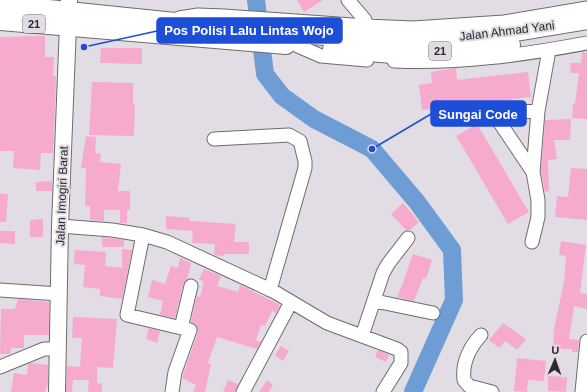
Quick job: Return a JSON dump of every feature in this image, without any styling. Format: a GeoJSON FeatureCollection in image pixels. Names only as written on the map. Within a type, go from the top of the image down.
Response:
{"type":"FeatureCollection","features":[{"type":"Feature","properties":{"kind":"highway","name":"21"},"geometry":{"type":"LineString","coordinates":[[0,4],[68,12]]}},
{"type":"Feature","properties":{"kind":"highway","name":"21"},"geometry":{"type":"LineString","coordinates":[[0,21],[68,12]]}},
{"type":"Feature","properties":{"kind":"highway","name":"Jalan Ahmad Yani"},"geometry":{"type":"LineString","coordinates":[[68,12],[163,20],[401,53],[460,50],[513,44],[587,32]]}},
{"type":"Feature","properties":{"kind":"highway","name":"Jalan Ahmad Yani"},"geometry":{"type":"LineString","coordinates":[[68,12],[225,28]]}},
{"type":"Feature","properties":{"kind":"highway","name":"Jalan Ahmad Yani"},"geometry":{"type":"LineString","coordinates":[[293,37],[437,39],[510,33],[587,20]]}},
{"type":"Feature","properties":{"kind":"main road","name":"Jalan Imogiri Barat"},"geometry":{"type":"LineString","coordinates":[[57,392],[60,226],[68,12]]}},
{"type":"Feature","properties":{"kind":"street"},"geometry":{"type":"LineString","coordinates":[[348,0],[365,20],[366,26]]}},
{"type":"Feature","properties":{"kind":"street"},"geometry":{"type":"LineString","coordinates":[[225,28],[293,37],[366,26],[413,28],[504,22],[587,8]]}},
{"type":"Feature","properties":{"kind":"street"},"geometry":{"type":"LineString","coordinates":[[293,37],[321,56],[341,59],[428,62],[475,60],[549,50],[587,42]]}},
{"type":"Feature","properties":{"kind":"street"},"geometry":{"type":"LineString","coordinates":[[532,242],[538,217],[538,200],[533,172],[538,111],[549,50]]}},
{"type":"Feature","properties":{"kind":"street"},"geometry":{"type":"LineString","coordinates":[[453,115],[538,111]]}},
{"type":"Feature","properties":{"kind":"street"},"geometry":{"type":"LineString","coordinates":[[494,114],[533,172]]}},
{"type":"Feature","properties":{"kind":"street"},"geometry":{"type":"LineString","coordinates":[[214,139],[289,134],[300,141],[305,161],[305,168],[270,290]]}},
{"type":"Feature","properties":{"kind":"street"},"geometry":{"type":"LineString","coordinates":[[60,226],[112,230],[143,235],[167,242],[270,290],[327,324],[401,352],[401,363],[383,392]]}},
{"type":"Feature","properties":{"kind":"street"},"geometry":{"type":"LineString","coordinates":[[143,235],[127,315],[190,330],[175,372],[172,392]]}},
{"type":"Feature","properties":{"kind":"street"},"geometry":{"type":"LineString","coordinates":[[362,336],[375,301],[383,273],[408,238]]}},
{"type":"Feature","properties":{"kind":"street"},"geometry":{"type":"LineString","coordinates":[[181,328],[191,286]]}},
{"type":"Feature","properties":{"kind":"street"},"geometry":{"type":"LineString","coordinates":[[0,290],[59,294]]}},
{"type":"Feature","properties":{"kind":"street"},"geometry":{"type":"LineString","coordinates":[[375,301],[433,313]]}},
{"type":"Feature","properties":{"kind":"street"},"geometry":{"type":"LineString","coordinates":[[244,392],[292,302]]}},
{"type":"Feature","properties":{"kind":"street"},"geometry":{"type":"LineString","coordinates":[[481,335],[469,351],[464,365],[464,380],[469,386],[492,392]]}},
{"type":"Feature","properties":{"kind":"street"},"geometry":{"type":"LineString","coordinates":[[582,392],[587,341]]}},
{"type":"Feature","properties":{"kind":"street"},"geometry":{"type":"LineString","coordinates":[[0,367],[44,349],[58,349]]}},
{"type":"Feature","properties":{"kind":"building"},"geometry":{"type":"Polygon","coordinates":[[[297,0],[323,0],[304,12],[297,0]]]}},
{"type":"Feature","properties":{"kind":"building"},"geometry":{"type":"Polygon","coordinates":[[[45,36],[45,57],[54,57],[53,76],[56,76],[53,153],[41,153],[40,170],[13,168],[14,151],[0,151],[0,37],[45,36]]]}},
{"type":"Feature","properties":{"kind":"building"},"geometry":{"type":"Polygon","coordinates":[[[101,48],[142,48],[142,64],[100,63],[101,48]]]}},
{"type":"Feature","properties":{"kind":"building"},"geometry":{"type":"Polygon","coordinates":[[[582,52],[587,53],[587,119],[572,118],[579,73],[571,73],[570,63],[581,63],[582,52]]]}},
{"type":"Feature","properties":{"kind":"building"},"geometry":{"type":"Polygon","coordinates":[[[456,68],[457,80],[528,72],[531,97],[422,110],[419,85],[432,83],[431,72],[456,68]]]}},
{"type":"Feature","properties":{"kind":"building"},"geometry":{"type":"Polygon","coordinates":[[[92,82],[133,83],[133,105],[135,105],[134,136],[89,135],[92,82]]]}},
{"type":"Feature","properties":{"kind":"building"},"geometry":{"type":"Polygon","coordinates":[[[571,119],[570,140],[554,140],[557,159],[548,160],[549,191],[545,192],[541,172],[545,120],[571,119]]]}},
{"type":"Feature","properties":{"kind":"building"},"geometry":{"type":"Polygon","coordinates":[[[477,124],[529,212],[508,224],[456,136],[477,124]]]}},
{"type":"Feature","properties":{"kind":"building"},"geometry":{"type":"Polygon","coordinates":[[[86,136],[96,137],[95,153],[101,154],[100,162],[121,164],[118,191],[130,191],[130,210],[127,210],[127,223],[120,223],[120,210],[104,210],[104,221],[90,220],[90,206],[85,206],[86,168],[81,168],[86,136]]]}},
{"type":"Feature","properties":{"kind":"building"},"geometry":{"type":"Polygon","coordinates":[[[571,168],[587,169],[587,220],[555,217],[557,196],[568,197],[571,168]]]}},
{"type":"Feature","properties":{"kind":"building"},"geometry":{"type":"Polygon","coordinates":[[[52,181],[52,191],[36,191],[36,182],[52,181]]]}},
{"type":"Feature","properties":{"kind":"building"},"geometry":{"type":"Polygon","coordinates":[[[0,194],[8,194],[6,222],[0,222],[0,194]]]}},
{"type":"Feature","properties":{"kind":"building"},"geometry":{"type":"Polygon","coordinates":[[[403,203],[419,222],[410,230],[406,230],[391,214],[403,203]]]}},
{"type":"Feature","properties":{"kind":"building"},"geometry":{"type":"Polygon","coordinates":[[[166,216],[190,218],[189,221],[236,224],[234,242],[249,242],[249,254],[224,254],[224,256],[214,255],[215,244],[192,243],[193,231],[166,229],[166,216]]]}},
{"type":"Feature","properties":{"kind":"building"},"geometry":{"type":"Polygon","coordinates":[[[43,219],[43,237],[30,237],[30,220],[43,219]]]}},
{"type":"Feature","properties":{"kind":"building"},"geometry":{"type":"Polygon","coordinates":[[[0,231],[15,231],[15,244],[0,243],[0,231]]]}},
{"type":"Feature","properties":{"kind":"building"},"geometry":{"type":"Polygon","coordinates":[[[102,237],[124,240],[124,247],[102,247],[102,237]]]}},
{"type":"Feature","properties":{"kind":"building"},"geometry":{"type":"Polygon","coordinates":[[[561,241],[586,245],[580,293],[587,294],[587,309],[574,306],[569,339],[579,340],[578,352],[572,352],[572,349],[553,349],[554,329],[564,282],[566,256],[559,255],[561,241]]]}},
{"type":"Feature","properties":{"kind":"building"},"geometry":{"type":"Polygon","coordinates":[[[122,249],[132,250],[122,299],[100,296],[100,289],[83,287],[85,265],[74,264],[75,250],[106,252],[105,266],[122,268],[122,249]]]}},
{"type":"Feature","properties":{"kind":"building"},"geometry":{"type":"Polygon","coordinates":[[[413,254],[432,260],[426,279],[423,278],[414,301],[397,297],[413,254]]]}},
{"type":"Feature","properties":{"kind":"building"},"geometry":{"type":"Polygon","coordinates":[[[180,258],[191,263],[187,279],[183,284],[175,318],[160,315],[163,301],[148,297],[152,280],[165,284],[171,266],[178,268],[180,258]]]}},
{"type":"Feature","properties":{"kind":"building"},"geometry":{"type":"Polygon","coordinates":[[[204,269],[221,276],[217,286],[238,292],[240,285],[280,305],[276,313],[272,311],[265,326],[261,325],[256,340],[261,342],[257,349],[217,337],[208,363],[211,364],[205,392],[193,392],[196,385],[182,378],[198,332],[196,325],[191,322],[197,296],[200,297],[204,282],[199,279],[204,269]]]}},
{"type":"Feature","properties":{"kind":"building"},"geometry":{"type":"Polygon","coordinates":[[[18,299],[49,302],[49,335],[24,335],[24,348],[11,348],[10,354],[0,354],[1,309],[15,309],[18,299]]]}},
{"type":"Feature","properties":{"kind":"building"},"geometry":{"type":"Polygon","coordinates":[[[73,317],[117,319],[113,368],[97,367],[97,383],[102,384],[102,392],[88,392],[89,380],[73,380],[72,392],[66,392],[67,366],[80,367],[82,338],[72,338],[73,317]]]}},
{"type":"Feature","properties":{"kind":"building"},"geometry":{"type":"Polygon","coordinates":[[[503,323],[526,339],[517,350],[505,341],[499,348],[489,340],[503,323]]]}},
{"type":"Feature","properties":{"kind":"building"},"geometry":{"type":"Polygon","coordinates":[[[149,328],[160,331],[157,343],[146,339],[149,328]]]}},
{"type":"Feature","properties":{"kind":"building"},"geometry":{"type":"Polygon","coordinates":[[[281,346],[289,351],[283,361],[275,355],[281,346]]]}},
{"type":"Feature","properties":{"kind":"building"},"geometry":{"type":"Polygon","coordinates":[[[378,350],[389,355],[386,362],[375,357],[378,350]]]}},
{"type":"Feature","properties":{"kind":"building"},"geometry":{"type":"Polygon","coordinates":[[[517,358],[546,361],[544,381],[528,380],[527,392],[514,391],[517,358]]]}},
{"type":"Feature","properties":{"kind":"building"},"geometry":{"type":"Polygon","coordinates":[[[28,364],[48,365],[48,384],[45,392],[11,392],[14,373],[27,375],[28,364]]]}},
{"type":"Feature","properties":{"kind":"building"},"geometry":{"type":"Polygon","coordinates":[[[548,376],[567,377],[566,392],[548,391],[548,376]]]}},
{"type":"Feature","properties":{"kind":"building"},"geometry":{"type":"Polygon","coordinates":[[[228,380],[238,384],[235,392],[223,392],[228,380]]]}},
{"type":"Feature","properties":{"kind":"building"},"geometry":{"type":"Polygon","coordinates":[[[267,380],[273,385],[269,392],[259,392],[267,380]]]}},
{"type":"Feature","properties":{"kind":"waterway"},"geometry":{"type":"LineString","coordinates":[[256,0],[265,74],[282,96],[314,119],[372,149],[417,202],[452,250],[454,300],[413,392]]}},
{"type":"Feature","properties":{"kind":"place","name":"Pos Polisi Lalu Lintas Wojo"},"geometry":{"type":"Point","coordinates":[84,47]}},
{"type":"Feature","properties":{"kind":"place","name":"Sungai Code"},"geometry":{"type":"Point","coordinates":[372,149]}}]}
